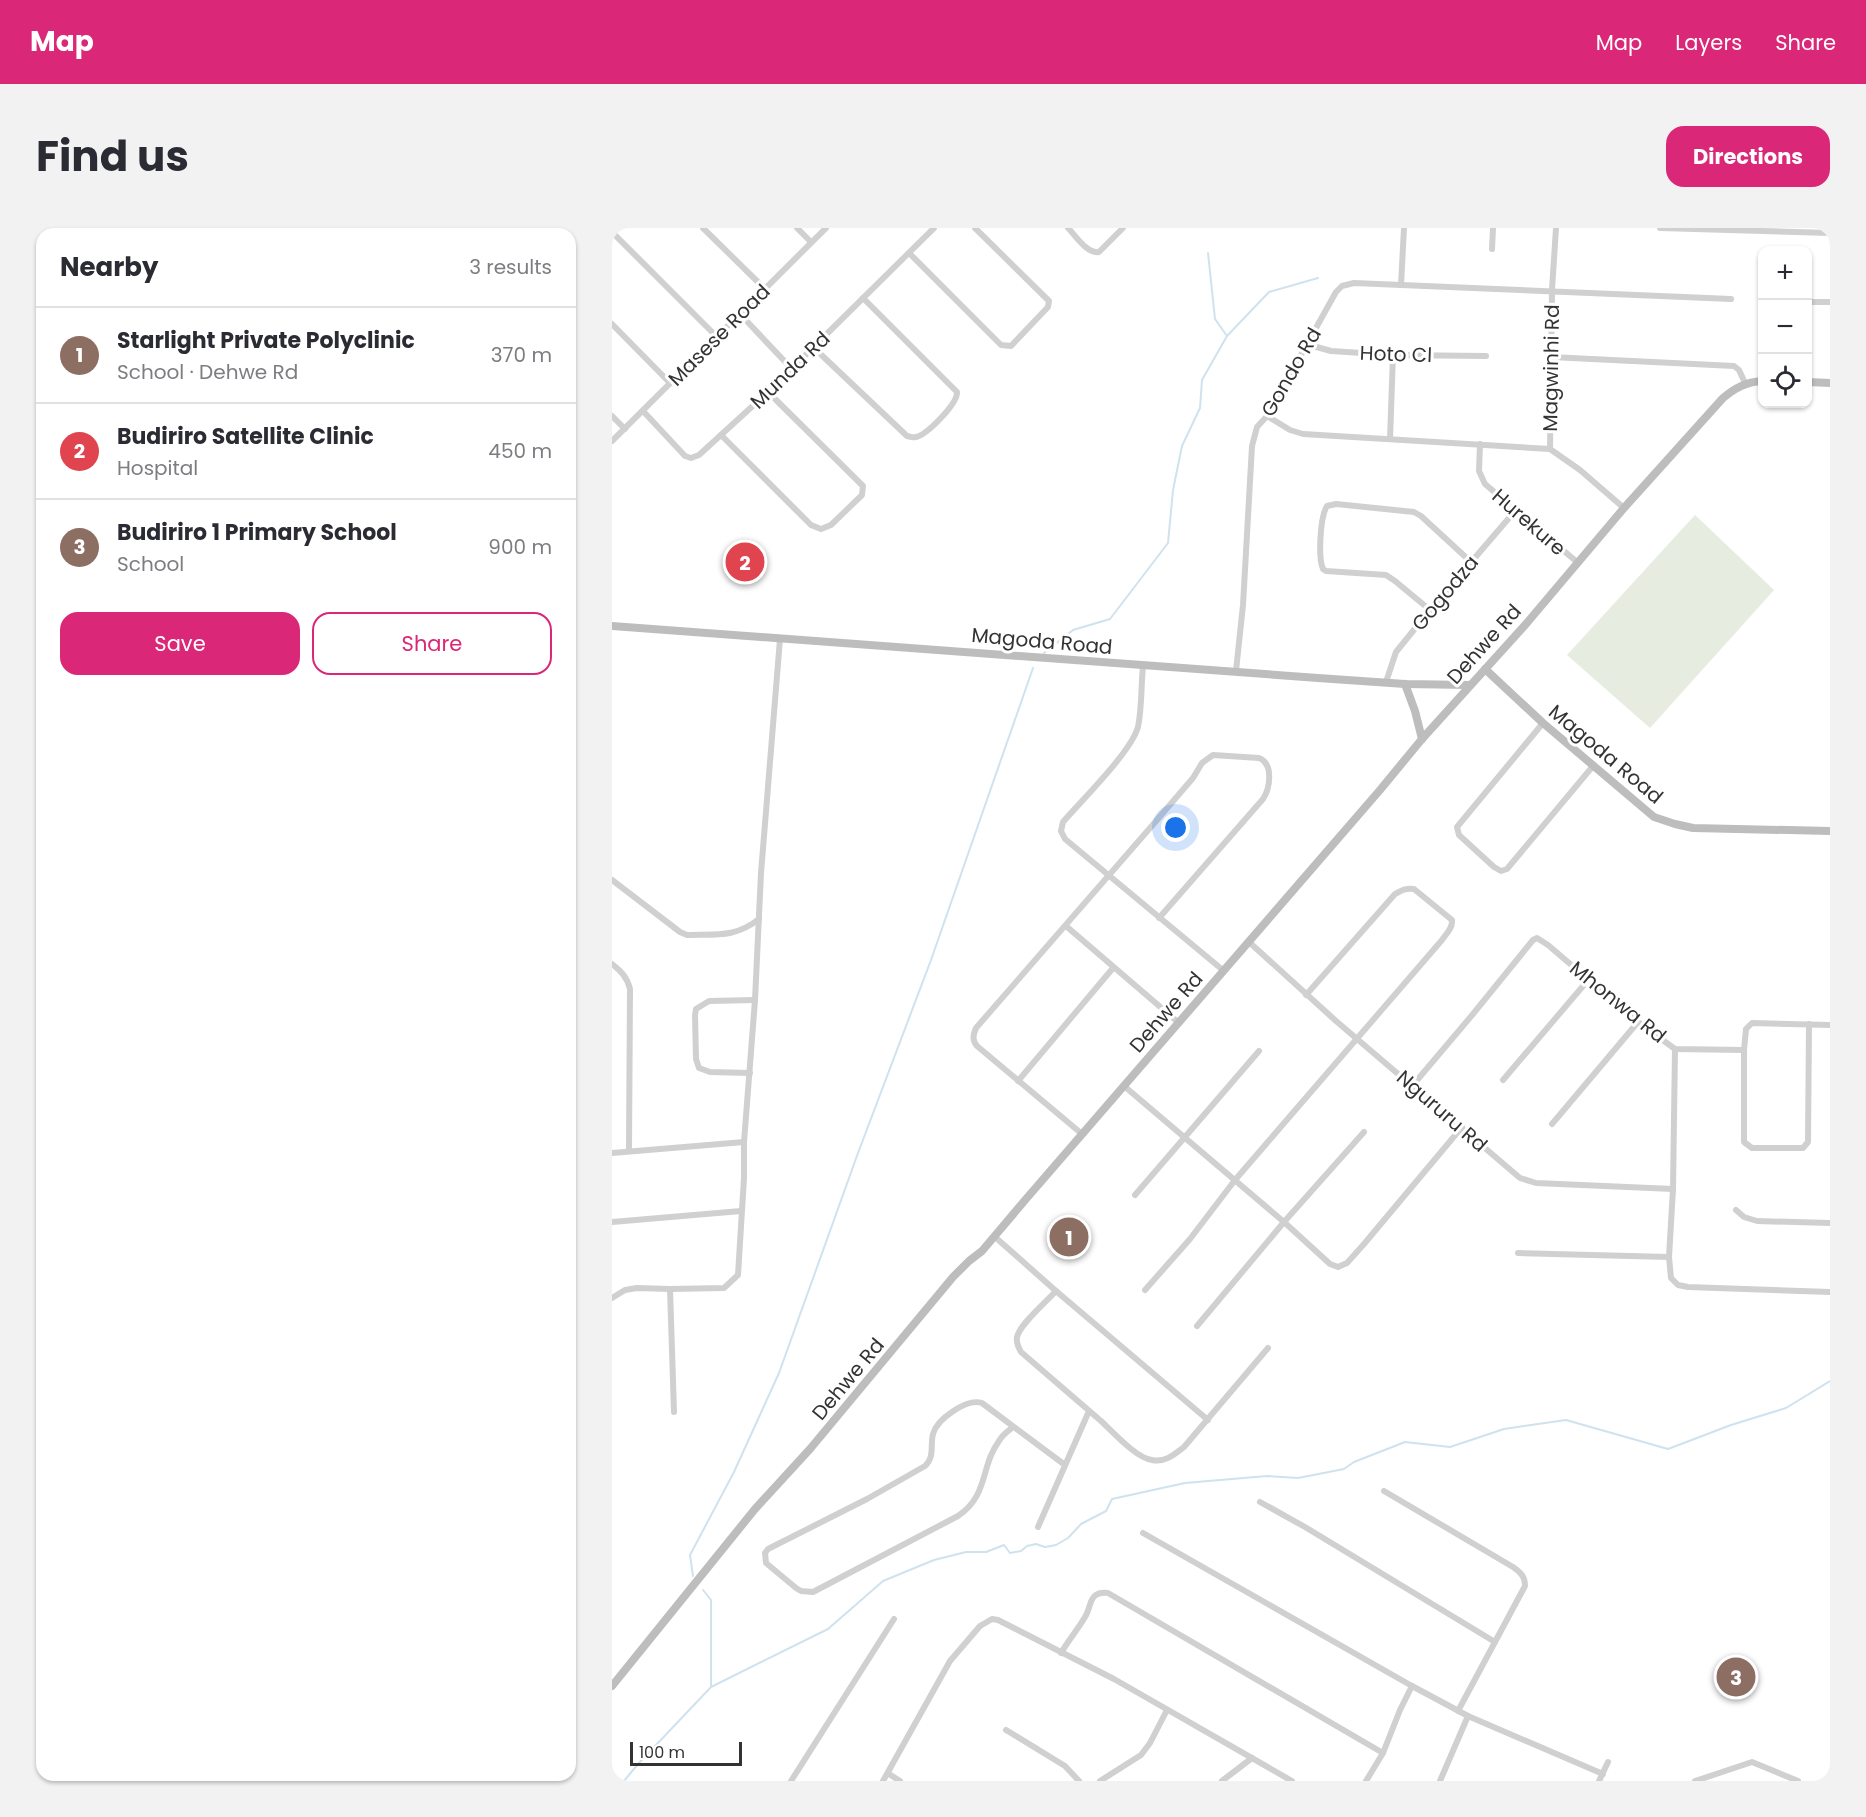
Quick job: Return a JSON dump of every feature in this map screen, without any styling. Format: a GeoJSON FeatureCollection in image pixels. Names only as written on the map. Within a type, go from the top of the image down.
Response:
{"type":"FeatureCollection","features":[{"type":"Feature","properties":{"kind":"street"},"geometry":{"type":"LineString","coordinates":[[703,228],[765,289]]}},
{"type":"Feature","properties":{"kind":"street"},"geometry":{"type":"LineString","coordinates":[[796,228],[811,243]]}},
{"type":"Feature","properties":{"kind":"street","name":"Masese Road"},"geometry":{"type":"LineString","coordinates":[[612,441],[826,228]]}},
{"type":"Feature","properties":{"kind":"street","name":"Munda Rd"},"geometry":{"type":"LineString","coordinates":[[643,411],[688,458],[699,455],[792,369],[933,228]]}},
{"type":"Feature","properties":{"kind":"street"},"geometry":{"type":"LineString","coordinates":[[909,253],[1001,345],[1011,346],[1048,308],[1049,301],[975,228]]}},
{"type":"Feature","properties":{"kind":"street"},"geometry":{"type":"LineString","coordinates":[[1068,228],[1090,251],[1096,253],[1123,228]]}},
{"type":"Feature","properties":{"kind":"street"},"geometry":{"type":"LineString","coordinates":[[1401,285],[1404,228]]}},
{"type":"Feature","properties":{"kind":"street"},"geometry":{"type":"LineString","coordinates":[[1492,249],[1493,228]]}},
{"type":"Feature","properties":{"kind":"street","name":"Magwinhi Rd"},"geometry":{"type":"LineString","coordinates":[[1556,228],[1552,290],[1550,449],[1580,470],[1624,508]]}},
{"type":"Feature","properties":{"kind":"street"},"geometry":{"type":"LineString","coordinates":[[1660,228],[1830,232]]}},
{"type":"Feature","properties":{"kind":"street"},"geometry":{"type":"LineString","coordinates":[[612,232],[717,337]]}},
{"type":"Feature","properties":{"kind":"street","name":"Gondo Rd"},"geometry":{"type":"LineString","coordinates":[[1236,671],[1243,605],[1252,446],[1257,427],[1267,416],[1336,292],[1342,286],[1354,283],[1731,299]]}},
{"type":"Feature","properties":{"kind":"street"},"geometry":{"type":"LineString","coordinates":[[813,347],[907,436],[919,436],[934,425],[956,401],[957,392],[863,298]]}},
{"type":"Feature","properties":{"kind":"street"},"geometry":{"type":"LineString","coordinates":[[1812,302],[1830,302]]}},
{"type":"Feature","properties":{"kind":"street"},"geometry":{"type":"LineString","coordinates":[[740,314],[792,369]]}},
{"type":"Feature","properties":{"kind":"street"},"geometry":{"type":"LineString","coordinates":[[612,324],[670,383]]}},
{"type":"Feature","properties":{"kind":"street","name":"Hoto Cl"},"geometry":{"type":"LineString","coordinates":[[1306,344],[1331,351],[1394,355],[1486,356]]}},
{"type":"Feature","properties":{"kind":"street"},"geometry":{"type":"LineString","coordinates":[[1390,439],[1394,355]]}},
{"type":"Feature","properties":{"kind":"street"},"geometry":{"type":"LineString","coordinates":[[1551,357],[1734,366],[1739,370],[1745,383]]}},
{"type":"Feature","properties":{"kind":"street","name":"Dehwe Rd"},"geometry":{"type":"LineString","coordinates":[[612,1686],[755,1509],[810,1449],[953,1277],[995,1237],[1624,508],[1723,398],[1745,383],[1758,381]]}},
{"type":"Feature","properties":{"kind":"street"},"geometry":{"type":"LineString","coordinates":[[1812,382],[1830,383]]}},
{"type":"Feature","properties":{"kind":"street"},"geometry":{"type":"LineString","coordinates":[[722,435],[811,525],[821,529],[831,525],[862,495],[863,486],[768,392]]}},
{"type":"Feature","properties":{"kind":"street"},"geometry":{"type":"LineString","coordinates":[[612,416],[625,429]]}},
{"type":"Feature","properties":{"kind":"street"},"geometry":{"type":"LineString","coordinates":[[1267,416],[1290,430],[1303,434],[1550,449]]}},
{"type":"Feature","properties":{"kind":"street","name":"Hurekure"},"geometry":{"type":"LineString","coordinates":[[1480,444],[1479,471],[1482,480],[1515,511],[1577,562]]}},
{"type":"Feature","properties":{"kind":"street"},"geometry":{"type":"LineString","coordinates":[[1430,610],[1386,575],[1323,569],[1320,560],[1323,515],[1327,507],[1336,504],[1414,512],[1471,562]]}},
{"type":"Feature","properties":{"kind":"street","name":"Gogodza"},"geometry":{"type":"LineString","coordinates":[[1386,682],[1396,652],[1515,511]]}},
{"type":"Feature","properties":{"kind":"street","name":"Magoda Road"},"geometry":{"type":"LineString","coordinates":[[612,626],[1143,666],[1405,684],[1470,685]]}},
{"type":"Feature","properties":{"kind":"street"},"geometry":{"type":"LineString","coordinates":[[612,1298],[625,1290],[637,1288],[724,1288],[736,1279],[740,1269],[744,1142],[780,639]]}},
{"type":"Feature","properties":{"kind":"street"},"geometry":{"type":"LineString","coordinates":[[1143,666],[1138,724],[1134,736],[1125,750],[1063,822],[1060,831],[1065,839],[1224,971]]}},
{"type":"Feature","properties":{"kind":"street","name":"Magoda Road"},"geometry":{"type":"LineString","coordinates":[[1485,669],[1543,723],[1654,817],[1694,828],[1830,831]]}},
{"type":"Feature","properties":{"kind":"street"},"geometry":{"type":"LineString","coordinates":[[1405,684],[1422,740]]}},
{"type":"Feature","properties":{"kind":"street"},"geometry":{"type":"LineString","coordinates":[[1543,723],[1457,827],[1459,835],[1494,867],[1501,871],[1507,869],[1593,766]]}},
{"type":"Feature","properties":{"kind":"street"},"geometry":{"type":"LineString","coordinates":[[1082,1134],[977,1046],[973,1034],[1110,876],[1206,759],[1213,755],[1226,755],[1264,760],[1269,770],[1266,794],[1159,918]]}},
{"type":"Feature","properties":{"kind":"street"},"geometry":{"type":"LineString","coordinates":[[612,880],[687,935],[738,932],[748,928],[759,919]]}},
{"type":"Feature","properties":{"kind":"street"},"geometry":{"type":"LineString","coordinates":[[1145,1290],[1190,1239],[1235,1180],[1442,940],[1450,929],[1452,920],[1413,889],[1402,890],[1395,894],[1306,995]]}},
{"type":"Feature","properties":{"kind":"street"},"geometry":{"type":"LineString","coordinates":[[1066,926],[1179,1023]]}},
{"type":"Feature","properties":{"kind":"street","name":"Mhonwa Rd"},"geometry":{"type":"LineString","coordinates":[[1413,1085],[1536,938],[1638,1022],[1675,1049],[1744,1050]]}},
{"type":"Feature","properties":{"kind":"street","name":"Ngururu Rd"},"geometry":{"type":"LineString","coordinates":[[1249,942],[1306,995],[1516,1175],[1527,1181],[1672,1188]]}},
{"type":"Feature","properties":{"kind":"street"},"geometry":{"type":"LineString","coordinates":[[612,964],[624,975],[630,989],[629,1151]]}},
{"type":"Feature","properties":{"kind":"street"},"geometry":{"type":"LineString","coordinates":[[1018,1082],[1113,968]]}},
{"type":"Feature","properties":{"kind":"street"},"geometry":{"type":"LineString","coordinates":[[1503,1080],[1589,980]]}},
{"type":"Feature","properties":{"kind":"street"},"geometry":{"type":"LineString","coordinates":[[750,1073],[710,1072],[699,1068],[696,1059],[695,1015],[696,1009],[709,1002],[755,1000]]}},
{"type":"Feature","properties":{"kind":"street"},"geometry":{"type":"LineString","coordinates":[[1552,1124],[1638,1022]]}},
{"type":"Feature","properties":{"kind":"street"},"geometry":{"type":"LineString","coordinates":[[1809,1024],[1808,1142],[1803,1148],[1752,1148],[1743,1141],[1746,1029],[1752,1023],[1809,1024],[1830,1025]]}},
{"type":"Feature","properties":{"kind":"street"},"geometry":{"type":"LineString","coordinates":[[1675,1049],[1669,1257],[1671,1278],[1678,1285],[1688,1287],[1830,1292]]}},
{"type":"Feature","properties":{"kind":"street"},"geometry":{"type":"LineString","coordinates":[[1135,1195],[1259,1051]]}},
{"type":"Feature","properties":{"kind":"street"},"geometry":{"type":"LineString","coordinates":[[1124,1086],[1330,1264],[1338,1267],[1342,1266],[1364,1244],[1462,1127]]}},
{"type":"Feature","properties":{"kind":"street"},"geometry":{"type":"LineString","coordinates":[[1197,1326],[1284,1222],[1364,1132]]}},
{"type":"Feature","properties":{"kind":"street"},"geometry":{"type":"LineString","coordinates":[[612,1153],[744,1142]]}},
{"type":"Feature","properties":{"kind":"street"},"geometry":{"type":"LineString","coordinates":[[1736,1210],[1744,1217],[1757,1221],[1830,1222]]}},
{"type":"Feature","properties":{"kind":"street"},"geometry":{"type":"LineString","coordinates":[[612,1222],[741,1211]]}},
{"type":"Feature","properties":{"kind":"street"},"geometry":{"type":"LineString","coordinates":[[995,1237],[1208,1420]]}},
{"type":"Feature","properties":{"kind":"street"},"geometry":{"type":"LineString","coordinates":[[1518,1253],[1669,1257]]}},
{"type":"Feature","properties":{"kind":"street"},"geometry":{"type":"LineString","coordinates":[[670,1289],[674,1412]]}},
{"type":"Feature","properties":{"kind":"street"},"geometry":{"type":"LineString","coordinates":[[1056,1291],[1022,1327],[1018,1335],[1018,1347],[1140,1455],[1154,1461],[1164,1460],[1184,1447],[1268,1348]]}},
{"type":"Feature","properties":{"kind":"street"},"geometry":{"type":"LineString","coordinates":[[1013,1427],[998,1442],[976,1498],[958,1516],[813,1592],[796,1588],[766,1563],[764,1559],[768,1549],[867,1499],[925,1466],[931,1460],[934,1431],[961,1405],[971,1402],[982,1403],[1065,1465]]}},
{"type":"Feature","properties":{"kind":"street"},"geometry":{"type":"LineString","coordinates":[[1038,1527],[1089,1411]]}},
{"type":"Feature","properties":{"kind":"street"},"geometry":{"type":"LineString","coordinates":[[1384,1491],[1523,1575],[1525,1586],[1458,1711]]}},
{"type":"Feature","properties":{"kind":"street"},"geometry":{"type":"LineString","coordinates":[[1260,1502],[1495,1642]]}},
{"type":"Feature","properties":{"kind":"street"},"geometry":{"type":"LineString","coordinates":[[1143,1533],[1458,1711],[1603,1774]]}},
{"type":"Feature","properties":{"kind":"street"},"geometry":{"type":"LineString","coordinates":[[1061,1653],[1086,1616],[1089,1602],[1097,1594],[1108,1593],[1383,1753]]}},
{"type":"Feature","properties":{"kind":"street"},"geometry":{"type":"LineString","coordinates":[[791,1781],[894,1619]]}},
{"type":"Feature","properties":{"kind":"street"},"geometry":{"type":"LineString","coordinates":[[883,1781],[889,1774],[950,1661],[980,1626],[992,1619],[1114,1679],[1292,1781]]}},
{"type":"Feature","properties":{"kind":"street"},"geometry":{"type":"LineString","coordinates":[[1366,1781],[1383,1753],[1412,1686]]}},
{"type":"Feature","properties":{"kind":"street"},"geometry":{"type":"LineString","coordinates":[[1100,1781],[1141,1755],[1167,1710]]}},
{"type":"Feature","properties":{"kind":"street"},"geometry":{"type":"LineString","coordinates":[[1442,1780],[1468,1716]]}},
{"type":"Feature","properties":{"kind":"street"},"geometry":{"type":"LineString","coordinates":[[1006,1730],[1065,1766],[1079,1781]]}},
{"type":"Feature","properties":{"kind":"street"},"geometry":{"type":"LineString","coordinates":[[1222,1781],[1252,1758]]}},
{"type":"Feature","properties":{"kind":"street"},"geometry":{"type":"LineString","coordinates":[[1599,1781],[1608,1762]]}},
{"type":"Feature","properties":{"kind":"street"},"geometry":{"type":"LineString","coordinates":[[1695,1781],[1752,1762],[1798,1781]]}},
{"type":"Feature","properties":{"kind":"street"},"geometry":{"type":"LineString","coordinates":[[889,1774],[900,1781]]}},
{"type":"Feature","properties":{"kind":"shaded area"},"geometry":{"type":"Polygon","coordinates":[[[1695,515],[1774,590],[1650,728],[1567,655],[1695,515]]]}},
{"type":"Feature","properties":{"kind":"waterway"},"geometry":{"type":"LineString","coordinates":[[1208,253],[1215,319],[1227,336]]}},
{"type":"Feature","properties":{"kind":"waterway"},"geometry":{"type":"LineString","coordinates":[[1044,653],[1073,630],[1110,619],[1168,543],[1173,490],[1182,446],[1200,408],[1202,380],[1227,336],[1269,292],[1318,278]]}},
{"type":"Feature","properties":{"kind":"waterway"},"geometry":{"type":"LineString","coordinates":[[693,1576],[690,1555],[734,1472],[779,1373],[858,1153],[931,960],[1033,668]]}},
{"type":"Feature","properties":{"kind":"waterway"},"geometry":{"type":"LineString","coordinates":[[624,1781],[711,1687],[828,1629],[883,1581],[934,1560],[966,1552],[986,1552],[1004,1545],[1010,1553],[1036,1544],[1045,1547],[1056,1545],[1068,1538],[1081,1524],[1106,1511],[1112,1499],[1185,1483],[1267,1476],[1298,1478],[1344,1469],[1354,1462],[1405,1442],[1450,1447],[1504,1429],[1566,1420],[1668,1449],[1731,1425],[1786,1408],[1830,1381]]}},
{"type":"Feature","properties":{"kind":"waterway"},"geometry":{"type":"LineString","coordinates":[[703,1590],[711,1600],[711,1686]]}},
{"type":"Feature","properties":{"kind":"place","name":"Budiriro Satellite Clinic"},"geometry":{"type":"Point","coordinates":[745,562]}},
{"type":"Feature","properties":{"kind":"place","name":"Starlight Private Polyclinic"},"geometry":{"type":"Point","coordinates":[1069,1237]}},
{"type":"Feature","properties":{"kind":"place","name":"Budiriro 1 Primary School"},"geometry":{"type":"Point","coordinates":[1736,1677]}}]}
